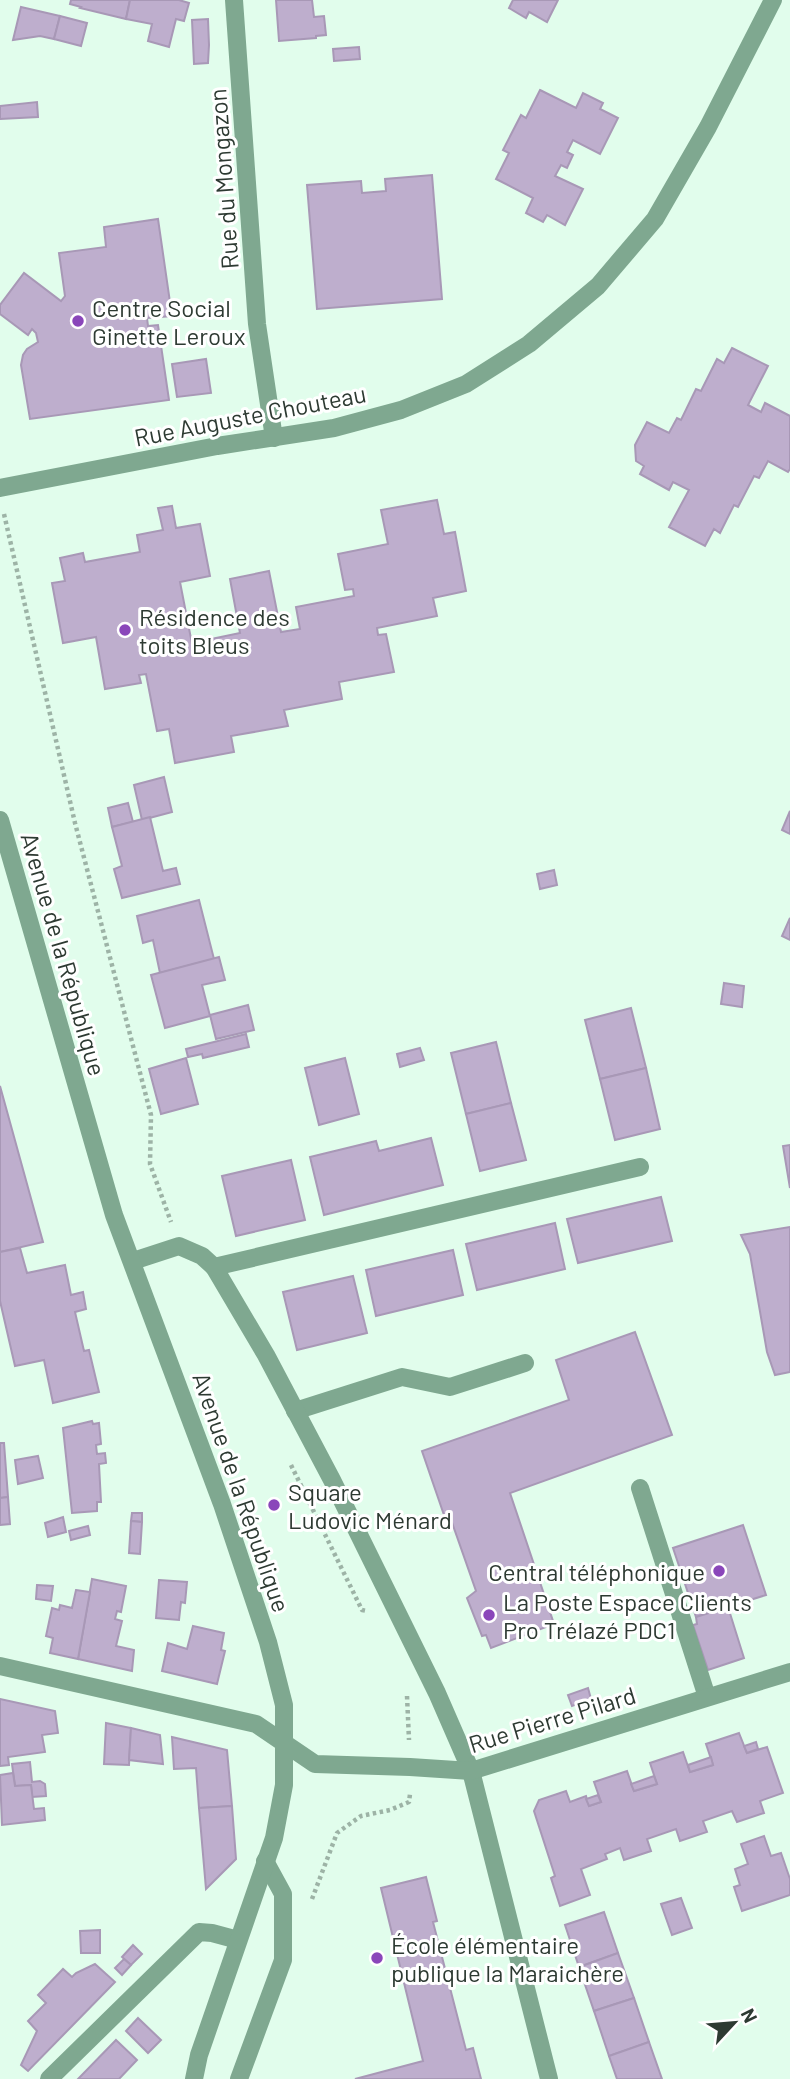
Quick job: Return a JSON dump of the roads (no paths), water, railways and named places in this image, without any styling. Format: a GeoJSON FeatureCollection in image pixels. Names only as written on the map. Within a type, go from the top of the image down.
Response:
{"type":"FeatureCollection","features":[{"type":"Feature","properties":{"kind":"street","name":"Rue du Mongazon"},"geometry":{"type":"LineString","coordinates":[[234,0],[257,324],[274,438]]}},
{"type":"Feature","properties":{"kind":"street","name":"Rue Auguste Chouteau"},"geometry":{"type":"LineString","coordinates":[[0,488],[217,446],[334,428],[401,410],[466,384],[529,344],[598,286],[655,219],[708,127],[773,0]]}},
{"type":"Feature","properties":{"kind":"street","name":"Avenue de la République"},"geometry":{"type":"LineString","coordinates":[[0,820],[114,1215],[222,1504],[268,1642],[284,1705],[284,1785],[274,1838],[199,2055],[194,2079]]}},
{"type":"Feature","properties":{"kind":"street"},"geometry":{"type":"LineString","coordinates":[[214,1267],[640,1167]]}},
{"type":"Feature","properties":{"kind":"street"},"geometry":{"type":"LineString","coordinates":[[133,1261],[179,1246],[202,1256],[214,1267],[267,1355],[421,1660],[471,1771],[550,2079]]}},
{"type":"Feature","properties":{"kind":"street"},"geometry":{"type":"LineString","coordinates":[[295,1411],[402,1377],[450,1387],[525,1363]]}},
{"type":"Feature","properties":{"kind":"street"},"geometry":{"type":"LineString","coordinates":[[640,1488],[707,1697]]}},
{"type":"Feature","properties":{"kind":"street","name":"Rue Pierre Pilard"},"geometry":{"type":"LineString","coordinates":[[0,1666],[256,1724],[315,1764],[471,1771],[790,1672]]}},
{"type":"Feature","properties":{"kind":"street"},"geometry":{"type":"LineString","coordinates":[[239,2079],[283,1960],[283,1894],[265,1861]]}},
{"type":"Feature","properties":{"kind":"street"},"geometry":{"type":"LineString","coordinates":[[49,2079],[199,1932],[238,1940]]}},
{"type":"Feature","properties":{"kind":"place","name":"Centre Social Ginette Leroux"},"geometry":{"type":"Point","coordinates":[78,321]}},
{"type":"Feature","properties":{"kind":"place","name":"Résidence des toits Bleus"},"geometry":{"type":"Point","coordinates":[125,630]}},
{"type":"Feature","properties":{"kind":"place","name":"Square Ludovic Ménard"},"geometry":{"type":"Point","coordinates":[274,1505]}},
{"type":"Feature","properties":{"kind":"place","name":"Central téléphonique"},"geometry":{"type":"Point","coordinates":[719,1571]}},
{"type":"Feature","properties":{"kind":"place","name":"La Poste Espace Clients Pro Trélazé PDC1"},"geometry":{"type":"Point","coordinates":[489,1615]}},
{"type":"Feature","properties":{"kind":"place","name":"École élémentaire publique la Maraichère"},"geometry":{"type":"Point","coordinates":[377,1958]}}]}
